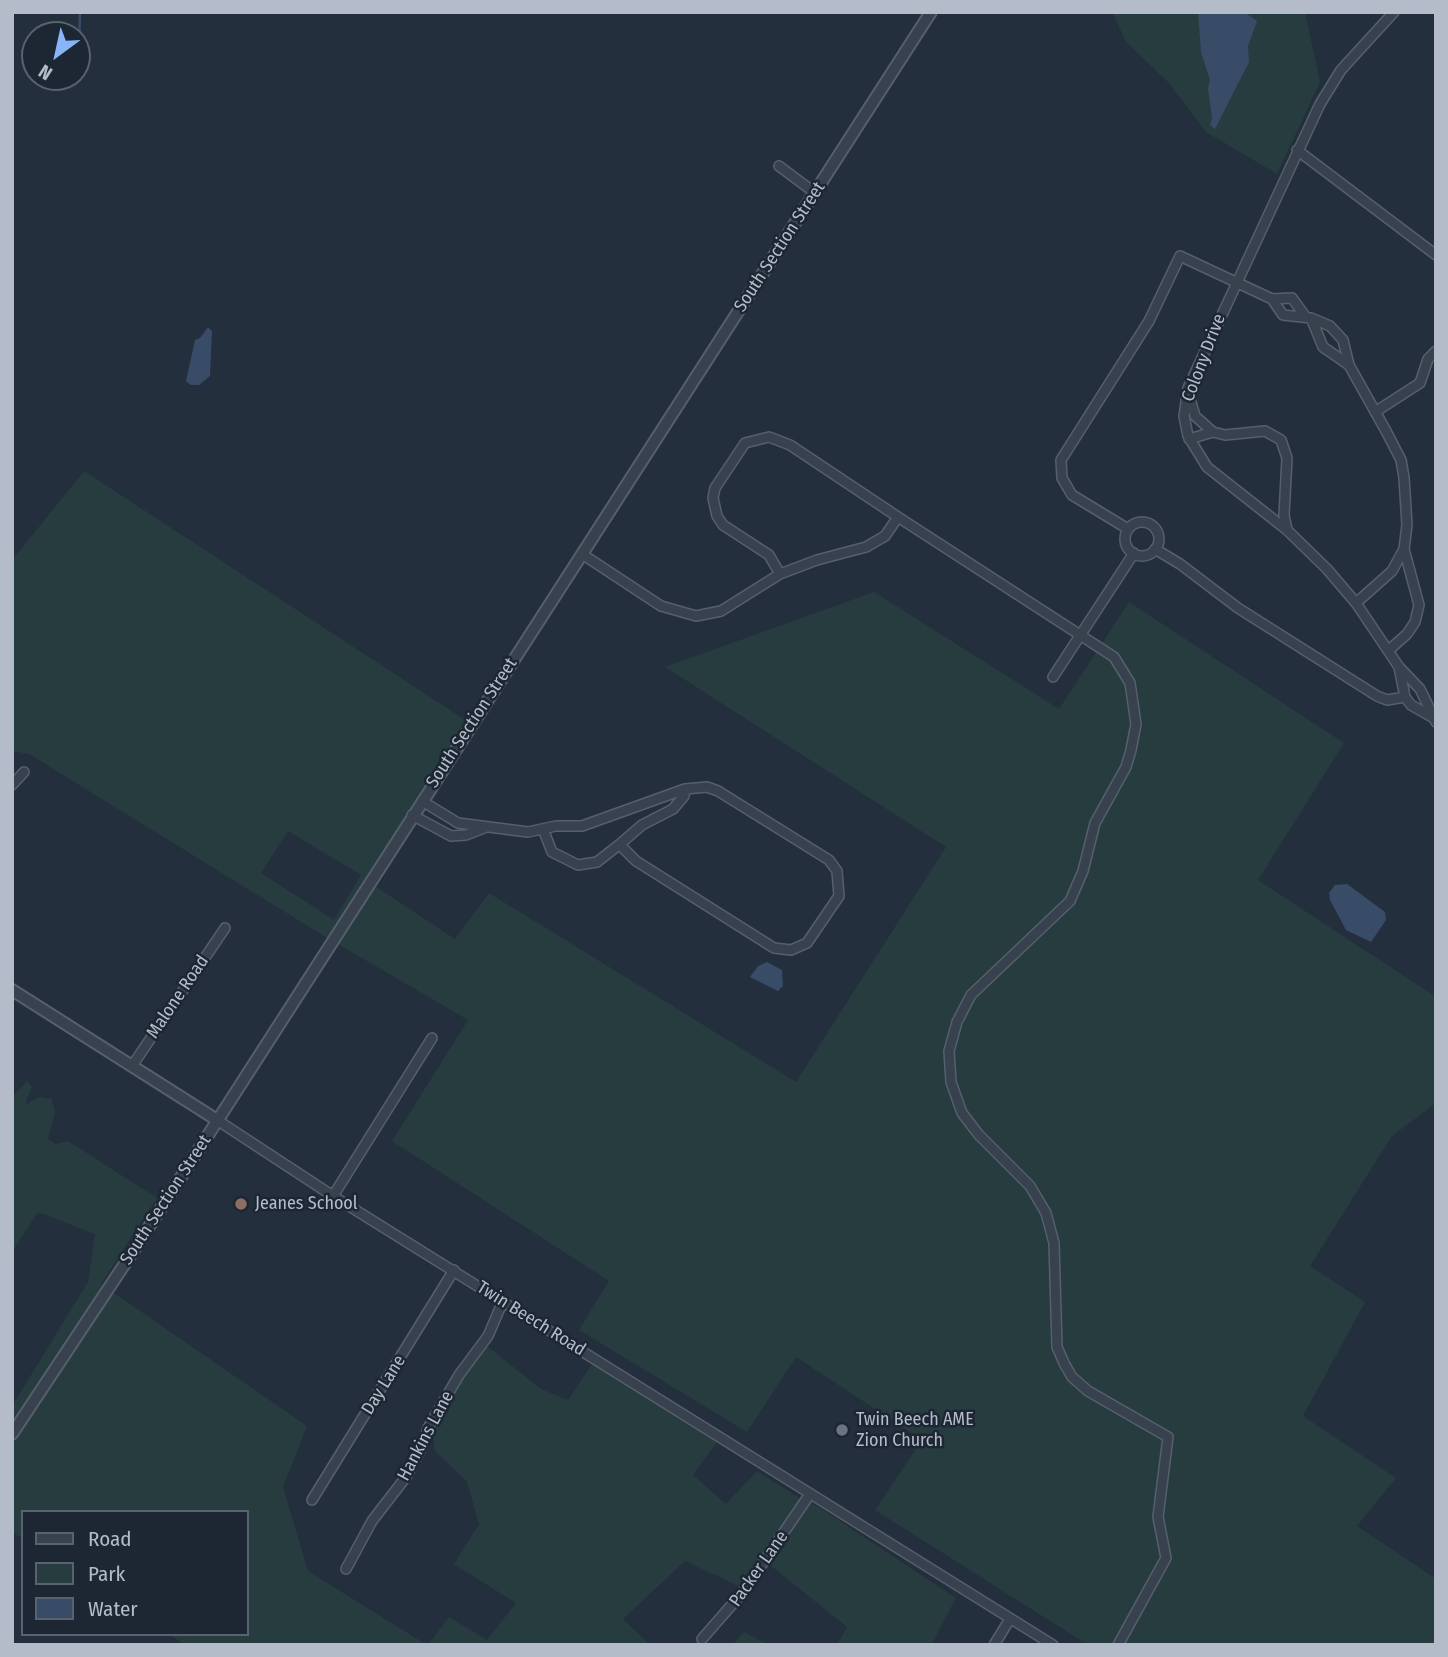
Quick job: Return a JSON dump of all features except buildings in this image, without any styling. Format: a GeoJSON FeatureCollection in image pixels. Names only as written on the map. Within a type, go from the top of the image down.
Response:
{"type":"FeatureCollection","features":[{"type":"Feature","properties":{"kind":"street","name":"South Section Street"},"geometry":{"type":"LineString","coordinates":[[12,1434],[931,12]]}},
{"type":"Feature","properties":{"kind":"street","name":"Colony Drive"},"geometry":{"type":"LineString","coordinates":[[1394,12],[1341,70],[1297,150],[1235,282],[1184,402],[1189,439],[1207,467],[1287,530],[1356,603],[1399,667],[1420,689],[1434,720]]}},
{"type":"Feature","properties":{"kind":"street"},"geometry":{"type":"LineString","coordinates":[[1297,150],[1436,254]]}},
{"type":"Feature","properties":{"kind":"street"},"geometry":{"type":"LineString","coordinates":[[779,166],[815,193]]}},
{"type":"Feature","properties":{"kind":"street"},"geometry":{"type":"LineString","coordinates":[[1129,529],[1067,490],[1060,472],[1063,453],[1149,321],[1180,256],[1272,299],[1292,298],[1308,317],[1323,347],[1349,365]]}},
{"type":"Feature","properties":{"kind":"street"},"geometry":{"type":"LineString","coordinates":[[1272,299],[1283,315],[1308,317],[1338,331],[1349,365],[1401,460],[1407,515],[1404,549],[1419,605],[1415,622],[1407,634],[1389,650]]}},
{"type":"Feature","properties":{"kind":"street"},"geometry":{"type":"LineString","coordinates":[[1375,412],[1420,383],[1428,359],[1436,351]]}},
{"type":"Feature","properties":{"kind":"street"},"geometry":{"type":"LineString","coordinates":[[1188,388],[1195,416],[1213,432],[1225,435],[1265,431],[1281,440],[1287,458],[1284,515],[1287,530]]}},
{"type":"Feature","properties":{"kind":"street"},"geometry":{"type":"LineString","coordinates":[[1189,439],[1213,432]]}},
{"type":"Feature","properties":{"kind":"street"},"geometry":{"type":"LineString","coordinates":[[780,574],[769,555],[723,525],[714,508],[715,488],[745,443],[760,437],[779,439],[1081,634],[1114,657],[1127,674],[1136,724],[1131,750],[1126,767],[1095,822],[1083,871],[1070,901],[971,995],[957,1022],[949,1051],[951,1082],[962,1113],[979,1135],[1030,1186],[1046,1213],[1054,1243],[1057,1347],[1064,1363],[1072,1377],[1088,1391],[1168,1437],[1158,1517],[1166,1558],[1118,1645]]}},
{"type":"Feature","properties":{"kind":"street"},"geometry":{"type":"LineString","coordinates":[[582,554],[660,606],[689,615],[721,611],[780,574],[877,542],[898,517]]}},
{"type":"Feature","properties":{"kind":"street"},"geometry":{"type":"LineString","coordinates":[[1141,522],[1152,525],[1159,539],[1155,549],[1143,555],[1134,553],[1126,540],[1129,529],[1141,522]]}},
{"type":"Feature","properties":{"kind":"street"},"geometry":{"type":"LineString","coordinates":[[1155,549],[1180,564],[1238,608],[1377,696],[1387,699],[1405,697]]}},
{"type":"Feature","properties":{"kind":"street"},"geometry":{"type":"LineString","coordinates":[[1356,603],[1378,586],[1404,549]]}},
{"type":"Feature","properties":{"kind":"street"},"geometry":{"type":"LineString","coordinates":[[1053,677],[1134,553]]}},
{"type":"Feature","properties":{"kind":"street","name":"Colony Drive"},"geometry":{"type":"LineString","coordinates":[[1399,667],[1405,697],[1411,705],[1434,720]]}},
{"type":"Feature","properties":{"kind":"street"},"geometry":{"type":"LineString","coordinates":[[12,785],[24,772]]}},
{"type":"Feature","properties":{"kind":"street"},"geometry":{"type":"LineString","coordinates":[[422,801],[458,823],[528,832],[582,826],[685,789],[707,788],[730,796],[834,866],[839,878],[839,896],[807,943],[791,950],[774,948],[636,861],[620,844]]}},
{"type":"Feature","properties":{"kind":"street"},"geometry":{"type":"LineString","coordinates":[[543,829],[552,852],[578,865],[597,862],[642,825],[673,810],[684,796],[685,789]]}},
{"type":"Feature","properties":{"kind":"street"},"geometry":{"type":"LineString","coordinates":[[412,815],[451,836],[466,835],[484,828]]}},
{"type":"Feature","properties":{"kind":"street","name":"Malone Road"},"geometry":{"type":"LineString","coordinates":[[132,1066],[225,928]]}},
{"type":"Feature","properties":{"kind":"street","name":"Twin Beech Road"},"geometry":{"type":"LineString","coordinates":[[12,990],[333,1196],[1053,1645]]}},
{"type":"Feature","properties":{"kind":"street"},"geometry":{"type":"LineString","coordinates":[[333,1196],[432,1038]]}},
{"type":"Feature","properties":{"kind":"street","name":"Day Lane"},"geometry":{"type":"LineString","coordinates":[[312,1500],[454,1269]]}},
{"type":"Feature","properties":{"kind":"street","name":"Hankins Lane"},"geometry":{"type":"LineString","coordinates":[[346,1569],[372,1521],[406,1477],[444,1399],[488,1336],[503,1301]]}},
{"type":"Feature","properties":{"kind":"street","name":"Packer Lane"},"geometry":{"type":"LineString","coordinates":[[702,1639],[737,1600],[810,1494]]}},
{"type":"Feature","properties":{"kind":"street"},"geometry":{"type":"LineString","coordinates":[[994,1645],[1010,1619]]}},
{"type":"Feature","properties":{"kind":"green space"},"geometry":{"type":"Polygon","coordinates":[[[1112,12],[1305,12],[1320,82],[1277,174],[1206,132],[1168,82],[1126,42],[1112,12]]]}},
{"type":"Feature","properties":{"kind":"green space"},"geometry":{"type":"Polygon","coordinates":[[[84,471],[476,727],[375,886],[455,939],[489,893],[796,1082],[946,847],[665,667],[874,592],[1059,709],[1129,602],[1344,743],[1258,880],[1436,997],[1436,1103],[1392,1136],[1310,1266],[1365,1302],[1303,1416],[1396,1478],[1357,1526],[1436,1579],[1436,1645],[1088,1645],[875,1510],[922,1440],[796,1357],[747,1432],[579,1330],[609,1281],[392,1141],[468,1020],[324,936],[29,754],[12,751],[12,560],[84,471]],[[288,831],[261,873],[334,920],[361,875],[288,831]]]}},
{"type":"Feature","properties":{"kind":"green space"},"geometry":{"type":"Polygon","coordinates":[[[27,1081],[32,1087],[27,1104],[39,1097],[52,1099],[55,1113],[48,1139],[55,1144],[68,1141],[157,1198],[101,1284],[307,1426],[283,1487],[308,1571],[427,1645],[185,1645],[172,1636],[248,1636],[248,1510],[21,1510],[21,1538],[12,1532],[12,1406],[88,1282],[95,1234],[38,1212],[12,1252],[12,1097],[27,1081]]]}},
{"type":"Feature","properties":{"kind":"green space"},"geometry":{"type":"Polygon","coordinates":[[[487,1346],[541,1389],[568,1400],[593,1363],[717,1442],[693,1475],[726,1504],[757,1471],[801,1499],[739,1586],[685,1561],[623,1619],[650,1645],[428,1645],[449,1617],[487,1640],[516,1603],[454,1564],[479,1524],[467,1482],[435,1451],[432,1432],[463,1378],[487,1346]]]}},
{"type":"Feature","properties":{"kind":"green space"},"geometry":{"type":"Polygon","coordinates":[[[811,1502],[956,1598],[931,1645],[837,1645],[847,1627],[770,1565],[811,1502]]]}},
{"type":"Feature","properties":{"kind":"green space"},"geometry":{"type":"Polygon","coordinates":[[[744,1632],[769,1645],[732,1645],[744,1632]]]}},
{"type":"Feature","properties":{"kind":"water"},"geometry":{"type":"Polygon","coordinates":[[[1198,12],[1244,12],[1257,21],[1248,46],[1249,62],[1215,129],[1210,125],[1210,80],[1201,52],[1198,12]]]}},
{"type":"Feature","properties":{"kind":"water"},"geometry":{"type":"Polygon","coordinates":[[[208,327],[212,331],[210,376],[199,385],[191,385],[186,381],[195,340],[200,338],[208,327]]]}},
{"type":"Feature","properties":{"kind":"water"},"geometry":{"type":"Polygon","coordinates":[[[1347,884],[1385,912],[1386,920],[1371,942],[1346,930],[1330,900],[1329,893],[1335,885],[1347,884]]]}},
{"type":"Feature","properties":{"kind":"water"},"geometry":{"type":"Polygon","coordinates":[[[767,962],[782,970],[783,986],[778,991],[750,977],[758,966],[767,962]]]}},
{"type":"Feature","properties":{"kind":"waterway"},"geometry":{"type":"LineString","coordinates":[[80,12],[80,21]]}},
{"type":"Feature","properties":{"kind":"place","name":"Jeanes School"},"geometry":{"type":"Point","coordinates":[241,1204]}},
{"type":"Feature","properties":{"kind":"place","name":"Twin Beech AME Zion Church"},"geometry":{"type":"Point","coordinates":[842,1430]}}]}
